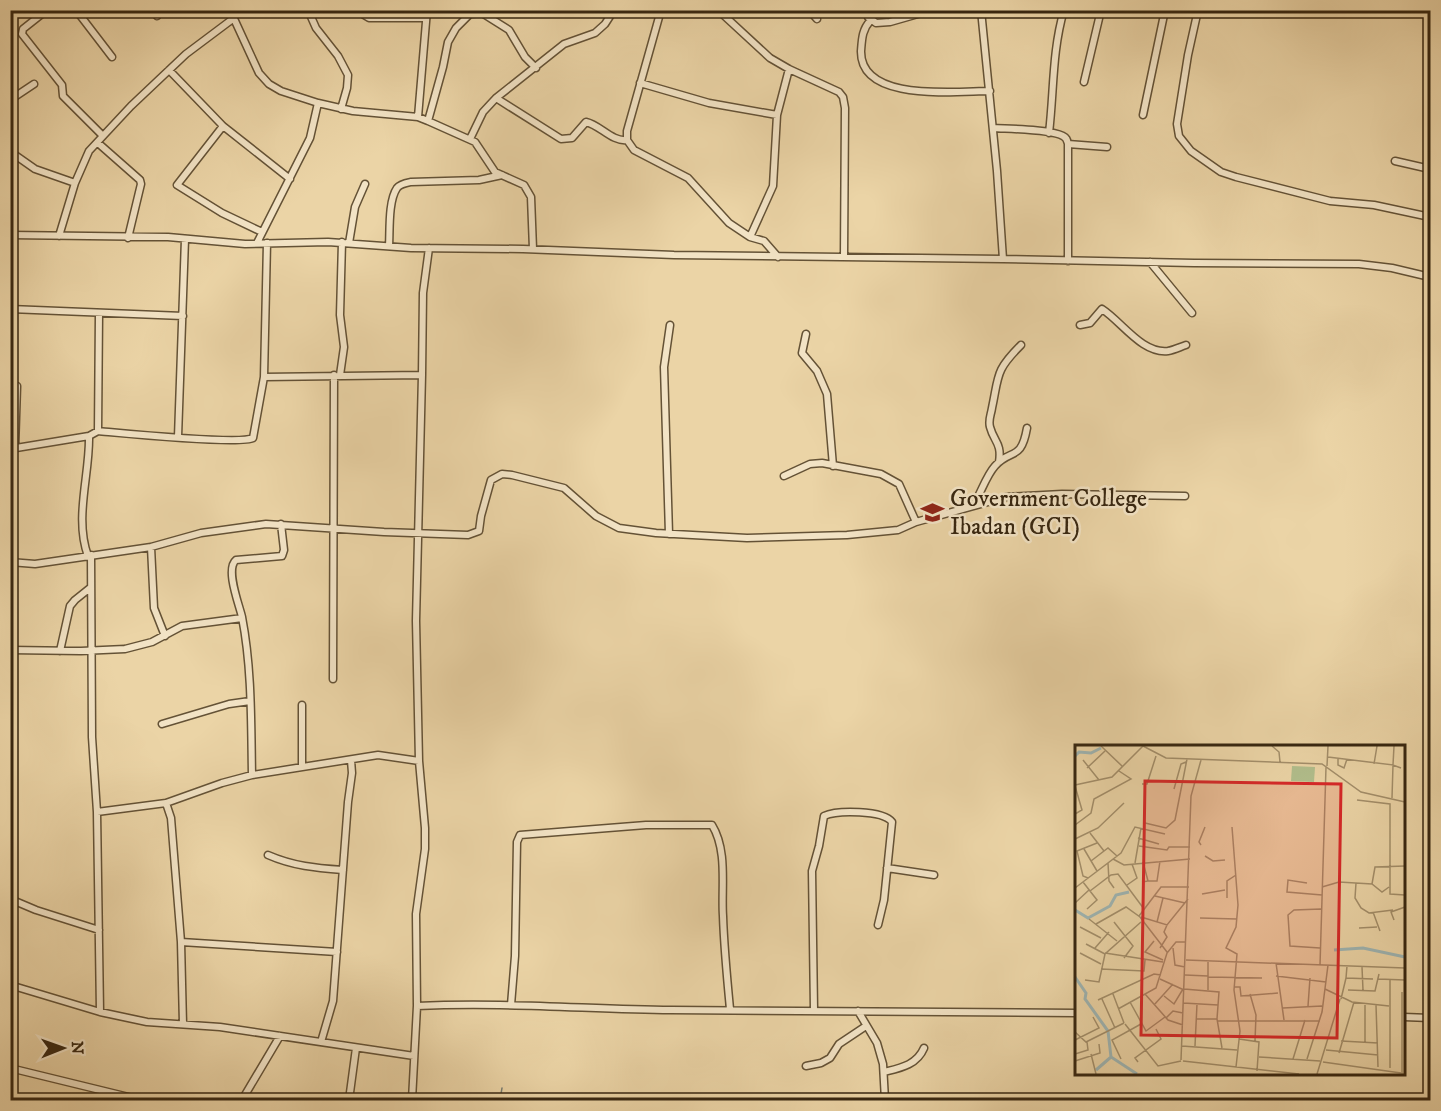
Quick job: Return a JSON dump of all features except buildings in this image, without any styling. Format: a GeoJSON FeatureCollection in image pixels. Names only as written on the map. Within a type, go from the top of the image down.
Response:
{"type":"FeatureCollection","features":[{"type":"Feature","properties":{"kind":"street"},"geometry":{"type":"LineString","coordinates":[[47,10],[23,29],[22,34],[62,85],[63,96],[103,136]]}},
{"type":"Feature","properties":{"kind":"street"},"geometry":{"type":"LineString","coordinates":[[76,10],[112,57]]}},
{"type":"Feature","properties":{"kind":"street"},"geometry":{"type":"LineString","coordinates":[[230,10],[259,73],[269,84],[281,91],[341,109],[418,117],[471,139],[495,172],[524,185],[529,190],[533,249]]}},
{"type":"Feature","properties":{"kind":"street"},"geometry":{"type":"LineString","coordinates":[[308,10],[316,28],[338,56],[348,75],[341,109]]}},
{"type":"Feature","properties":{"kind":"street"},"geometry":{"type":"LineString","coordinates":[[363,10],[365,17],[369,18],[427,14],[418,117]]}},
{"type":"Feature","properties":{"kind":"street"},"geometry":{"type":"LineString","coordinates":[[471,139],[483,112],[496,98],[564,44],[595,33],[606,24],[614,10]]}},
{"type":"Feature","properties":{"kind":"street"},"geometry":{"type":"LineString","coordinates":[[661,10],[627,131],[627,140],[634,150],[688,178],[722,216],[750,237],[764,241],[777,257]]}},
{"type":"Feature","properties":{"kind":"street"},"geometry":{"type":"LineString","coordinates":[[718,10],[762,51],[789,69],[839,92],[843,97],[846,118],[844,256]]}},
{"type":"Feature","properties":{"kind":"street"},"geometry":{"type":"LineString","coordinates":[[809,10],[817,19]]}},
{"type":"Feature","properties":{"kind":"street"},"geometry":{"type":"LineString","coordinates":[[867,10],[867,17],[876,23],[890,22],[932,10]]}},
{"type":"Feature","properties":{"kind":"street"},"geometry":{"type":"LineString","coordinates":[[981,10],[990,91],[1003,259]]}},
{"type":"Feature","properties":{"kind":"street"},"geometry":{"type":"LineString","coordinates":[[1049,133],[1053,99],[1051,89],[1054,52],[1064,10]]}},
{"type":"Feature","properties":{"kind":"street"},"geometry":{"type":"LineString","coordinates":[[1084,82],[1101,10]]}},
{"type":"Feature","properties":{"kind":"street"},"geometry":{"type":"LineString","coordinates":[[1143,115],[1165,10]]}},
{"type":"Feature","properties":{"kind":"street"},"geometry":{"type":"LineString","coordinates":[[1198,10],[1177,124],[1179,136],[1191,151],[1221,172],[1236,177],[1330,201],[1374,206],[1431,217]]}},
{"type":"Feature","properties":{"kind":"street"},"geometry":{"type":"LineString","coordinates":[[428,121],[448,42],[456,28],[471,14],[482,13],[509,30],[525,57],[536,68]]}},
{"type":"Feature","properties":{"kind":"street"},"geometry":{"type":"LineString","coordinates":[[59,236],[75,183],[87,155],[130,106],[186,54],[234,18]]}},
{"type":"Feature","properties":{"kind":"street"},"geometry":{"type":"LineString","coordinates":[[870,21],[864,27],[862,34],[861,58],[863,64],[877,79],[904,90],[990,91]]}},
{"type":"Feature","properties":{"kind":"street"},"geometry":{"type":"LineString","coordinates":[[750,237],[773,186],[777,115],[789,69]]}},
{"type":"Feature","properties":{"kind":"street"},"geometry":{"type":"LineString","coordinates":[[169,70],[223,126],[290,179]]}},
{"type":"Feature","properties":{"kind":"street"},"geometry":{"type":"LineString","coordinates":[[640,83],[709,103],[777,115]]}},
{"type":"Feature","properties":{"kind":"street"},"geometry":{"type":"LineString","coordinates":[[10,100],[34,84]]}},
{"type":"Feature","properties":{"kind":"street"},"geometry":{"type":"LineString","coordinates":[[496,98],[561,139],[572,138],[586,122],[592,123],[620,140],[627,140]]}},
{"type":"Feature","properties":{"kind":"street"},"geometry":{"type":"LineString","coordinates":[[257,243],[310,138],[318,103]]}},
{"type":"Feature","properties":{"kind":"street"},"geometry":{"type":"LineString","coordinates":[[223,126],[177,185],[222,213],[262,232]]}},
{"type":"Feature","properties":{"kind":"street"},"geometry":{"type":"LineString","coordinates":[[993,128],[1049,133],[1063,136],[1068,144],[1068,261]]}},
{"type":"Feature","properties":{"kind":"street"},"geometry":{"type":"LineString","coordinates":[[98,143],[140,180],[129,238]]}},
{"type":"Feature","properties":{"kind":"street"},"geometry":{"type":"LineString","coordinates":[[1068,144],[1107,147]]}},
{"type":"Feature","properties":{"kind":"street"},"geometry":{"type":"LineString","coordinates":[[15,155],[35,169],[75,183]]}},
{"type":"Feature","properties":{"kind":"street"},"geometry":{"type":"LineString","coordinates":[[1395,161],[1431,169]]}},
{"type":"Feature","properties":{"kind":"street"},"geometry":{"type":"LineString","coordinates":[[389,246],[391,211],[397,189],[402,185],[411,182],[479,180],[502,175]]}},
{"type":"Feature","properties":{"kind":"street"},"geometry":{"type":"LineString","coordinates":[[333,679],[333,529],[337,375],[344,347],[340,315],[345,243],[355,207],[365,184]]}},
{"type":"Feature","properties":{"kind":"street"},"geometry":{"type":"LineString","coordinates":[[10,235],[168,237],[257,243],[345,243],[429,248],[777,257],[844,256],[1359,264],[1392,268],[1431,277]]}},
{"type":"Feature","properties":{"kind":"street"},"geometry":{"type":"LineString","coordinates":[[178,437],[185,239]]}},
{"type":"Feature","properties":{"kind":"street"},"geometry":{"type":"LineString","coordinates":[[17,386],[13,449],[89,436],[98,431],[248,441],[253,438],[264,377],[267,243]]}},
{"type":"Feature","properties":{"kind":"street"},"geometry":{"type":"LineString","coordinates":[[412,1101],[417,1006],[416,914],[425,849],[419,761],[416,621],[423,292],[429,248]]}},
{"type":"Feature","properties":{"kind":"street"},"geometry":{"type":"LineString","coordinates":[[1150,262],[1192,313]]}},
{"type":"Feature","properties":{"kind":"street"},"geometry":{"type":"LineString","coordinates":[[10,309],[183,316]]}},
{"type":"Feature","properties":{"kind":"street"},"geometry":{"type":"LineString","coordinates":[[1080,325],[1090,322],[1102,309],[1115,317],[1140,343],[1148,347],[1166,351],[1186,345]]}},
{"type":"Feature","properties":{"kind":"street"},"geometry":{"type":"LineString","coordinates":[[98,431],[99,313]]}},
{"type":"Feature","properties":{"kind":"street"},"geometry":{"type":"LineString","coordinates":[[669,534],[664,367],[670,326]]}},
{"type":"Feature","properties":{"kind":"street"},"geometry":{"type":"LineString","coordinates":[[806,334],[802,352],[817,371],[827,394],[833,466]]}},
{"type":"Feature","properties":{"kind":"street"},"geometry":{"type":"LineString","coordinates":[[999,462],[1000,444],[988,423],[994,390],[998,373],[1021,345]]}},
{"type":"Feature","properties":{"kind":"street"},"geometry":{"type":"LineString","coordinates":[[264,377],[423,375]]}},
{"type":"Feature","properties":{"kind":"street"},"geometry":{"type":"LineString","coordinates":[[974,504],[993,468],[1020,450],[1027,428]]}},
{"type":"Feature","properties":{"kind":"street"},"geometry":{"type":"LineString","coordinates":[[89,436],[90,454],[82,525],[84,547],[89,556],[92,737],[97,812],[100,1012]]}},
{"type":"Feature","properties":{"kind":"street"},"geometry":{"type":"LineString","coordinates":[[784,476],[810,464],[822,463],[881,474],[899,484],[915,522]]}},
{"type":"Feature","properties":{"kind":"street"},"geometry":{"type":"LineString","coordinates":[[10,562],[35,564],[151,547],[201,532],[266,524],[468,535],[479,531],[491,480],[502,474],[564,488],[596,516],[619,528],[669,534],[747,538],[847,535],[898,530],[915,522],[1006,497],[1062,494],[1185,495]]}},
{"type":"Feature","properties":{"kind":"street"},"geometry":{"type":"LineString","coordinates":[[252,775],[249,667],[242,618],[231,573],[232,564],[236,560],[282,556],[284,550],[280,524]]}},
{"type":"Feature","properties":{"kind":"street"},"geometry":{"type":"LineString","coordinates":[[151,547],[154,608],[165,636]]}},
{"type":"Feature","properties":{"kind":"street"},"geometry":{"type":"LineString","coordinates":[[60,651],[70,606],[90,588]]}},
{"type":"Feature","properties":{"kind":"street"},"geometry":{"type":"LineString","coordinates":[[10,650],[125,649],[152,642],[182,626],[242,618]]}},
{"type":"Feature","properties":{"kind":"street"},"geometry":{"type":"LineString","coordinates":[[162,724],[229,704],[250,701]]}},
{"type":"Feature","properties":{"kind":"street"},"geometry":{"type":"LineString","coordinates":[[302,705],[302,767]]}},
{"type":"Feature","properties":{"kind":"street"},"geometry":{"type":"LineString","coordinates":[[97,812],[166,803],[252,775],[302,767],[378,755],[419,761]]}},
{"type":"Feature","properties":{"kind":"street"},"geometry":{"type":"LineString","coordinates":[[352,773],[360,759]]}},
{"type":"Feature","properties":{"kind":"street"},"geometry":{"type":"LineString","coordinates":[[321,1042],[333,1001],[352,773],[351,760]]}},
{"type":"Feature","properties":{"kind":"street"},"geometry":{"type":"LineString","coordinates":[[166,803],[171,818],[181,942],[183,1024]]}},
{"type":"Feature","properties":{"kind":"street"},"geometry":{"type":"LineString","coordinates":[[814,1010],[812,871],[824,816],[839,813],[863,813],[889,818],[893,826],[884,900],[878,926]]}},
{"type":"Feature","properties":{"kind":"street"},"geometry":{"type":"LineString","coordinates":[[511,1005],[515,956],[517,842],[520,835],[646,825],[696,824],[712,825],[716,832],[721,856],[730,1009]]}},
{"type":"Feature","properties":{"kind":"street"},"geometry":{"type":"LineString","coordinates":[[268,855],[308,868],[343,870]]}},
{"type":"Feature","properties":{"kind":"street"},"geometry":{"type":"LineString","coordinates":[[887,868],[934,875]]}},
{"type":"Feature","properties":{"kind":"street"},"geometry":{"type":"LineString","coordinates":[[10,899],[36,910],[99,930]]}},
{"type":"Feature","properties":{"kind":"street"},"geometry":{"type":"LineString","coordinates":[[181,942],[337,952]]}},
{"type":"Feature","properties":{"kind":"street"},"geometry":{"type":"LineString","coordinates":[[10,985],[100,1012],[147,1022],[280,1036],[414,1056]]}},
{"type":"Feature","properties":{"kind":"street"},"geometry":{"type":"LineString","coordinates":[[417,1006],[456,1004],[670,1010],[1075,1013]]}},
{"type":"Feature","properties":{"kind":"street"},"geometry":{"type":"LineString","coordinates":[[858,1011],[877,1043],[884,1072],[885,1101]]}},
{"type":"Feature","properties":{"kind":"street"},"geometry":{"type":"LineString","coordinates":[[1405,1017],[1431,1018]]}},
{"type":"Feature","properties":{"kind":"street"},"geometry":{"type":"LineString","coordinates":[[806,1066],[821,1063],[830,1058],[839,1044],[866,1026]]}},
{"type":"Feature","properties":{"kind":"street"},"geometry":{"type":"LineString","coordinates":[[242,1101],[280,1036]]}},
{"type":"Feature","properties":{"kind":"street"},"geometry":{"type":"LineString","coordinates":[[349,1101],[356,1048]]}},
{"type":"Feature","properties":{"kind":"street"},"geometry":{"type":"LineString","coordinates":[[884,1072],[904,1067],[917,1059],[924,1048]]}},
{"type":"Feature","properties":{"kind":"street"},"geometry":{"type":"LineString","coordinates":[[10,1068],[141,1101]]}},
{"type":"Feature","properties":{"kind":"waterway"},"geometry":{"type":"LineString","coordinates":[[500,1100],[502,1088]]}},
{"type":"Feature","properties":{"kind":"place","name":"Government College Ibadan (GCI)"},"geometry":{"type":"Point","coordinates":[932,513]}}]}
